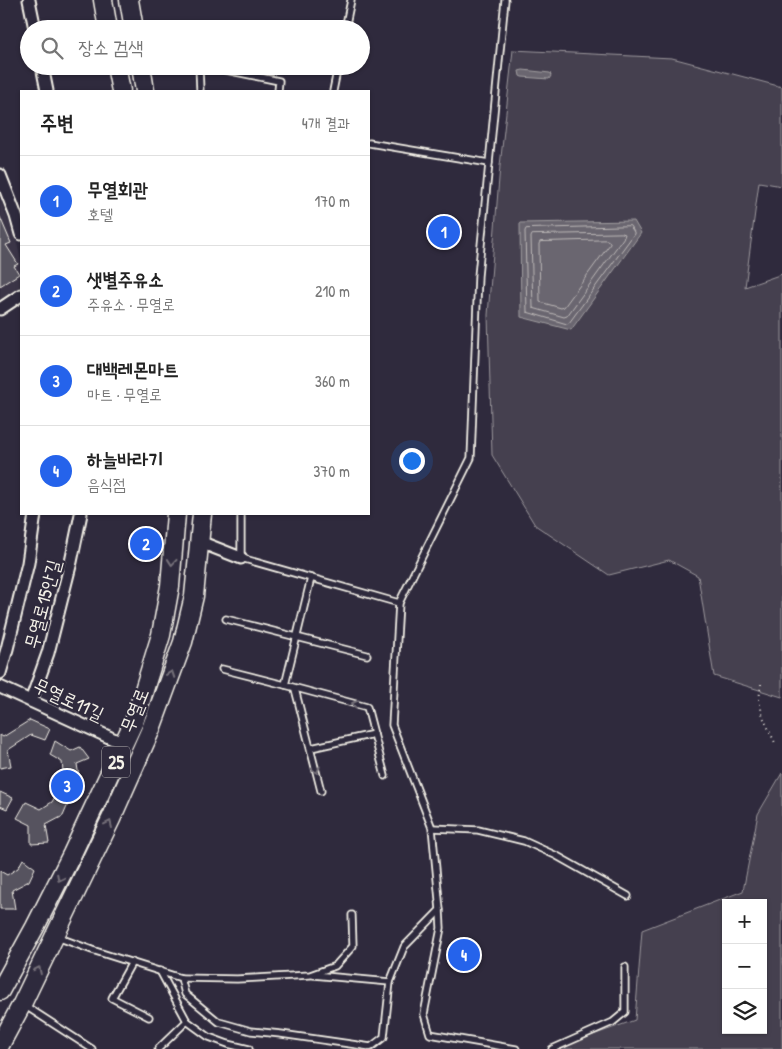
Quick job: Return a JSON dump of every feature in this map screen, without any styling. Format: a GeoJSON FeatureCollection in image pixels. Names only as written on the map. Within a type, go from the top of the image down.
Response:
{"type":"FeatureCollection","features":[{"type":"Feature","properties":{"kind":"main road"},"geometry":{"type":"LineString","coordinates":[[103,0],[106,20]]}},
{"type":"Feature","properties":{"kind":"main road"},"geometry":{"type":"LineString","coordinates":[[129,0],[132,20]]}},
{"type":"Feature","properties":{"kind":"main road"},"geometry":{"type":"LineString","coordinates":[[117,75],[120,90]]}},
{"type":"Feature","properties":{"kind":"main road"},"geometry":{"type":"LineString","coordinates":[[143,75],[146,90]]}},
{"type":"Feature","properties":{"kind":"main road","name":"무열로"},"geometry":{"type":"LineString","coordinates":[[0,991],[76,846],[135,719],[161,635],[170,586],[176,515]]}},
{"type":"Feature","properties":{"kind":"main road","name":"무열로"},"geometry":{"type":"LineString","coordinates":[[0,1045],[55,937],[151,729],[183,642],[194,596],[202,515]]}},
{"type":"Feature","properties":{"kind":"main road"},"geometry":{"type":"LineString","coordinates":[[174,534],[200,542]]}},
{"type":"Feature","properties":{"kind":"main road"},"geometry":{"type":"LineString","coordinates":[[76,846],[86,836],[90,838],[91,844],[83,877]]}},
{"type":"Feature","properties":{"kind":"street"},"geometry":{"type":"LineString","coordinates":[[29,0],[33,20]]}},
{"type":"Feature","properties":{"kind":"street"},"geometry":{"type":"LineString","coordinates":[[44,75],[47,90]]}},
{"type":"Feature","properties":{"kind":"street"},"geometry":{"type":"LineString","coordinates":[[0,175],[18,216]]}},
{"type":"Feature","properties":{"kind":"street"},"geometry":{"type":"LineString","coordinates":[[0,309],[20,296]]}},
{"type":"Feature","properties":{"kind":"street"},"geometry":{"type":"LineString","coordinates":[[0,673],[28,563],[35,515]]}},
{"type":"Feature","properties":{"kind":"street","name":"무열로15안길"},"geometry":{"type":"LineString","coordinates":[[31,701],[48,653],[81,515]]}},
{"type":"Feature","properties":{"kind":"street"},"geometry":{"type":"LineString","coordinates":[[200,542],[241,558]]}},
{"type":"Feature","properties":{"kind":"street","name":"무열로11길"},"geometry":{"type":"LineString","coordinates":[[0,687],[124,744]]}},
{"type":"Feature","properties":{"kind":"lane"},"geometry":{"type":"LineString","coordinates":[[347,20],[351,0]]}},
{"type":"Feature","properties":{"kind":"lane"},"geometry":{"type":"LineString","coordinates":[[505,0],[478,276],[471,458],[398,603],[392,725],[432,828],[441,928],[424,1014],[430,1034],[516,1049]]}},
{"type":"Feature","properties":{"kind":"lane"},"geometry":{"type":"LineString","coordinates":[[199,75],[200,90]]}},
{"type":"Feature","properties":{"kind":"lane"},"geometry":{"type":"LineString","coordinates":[[250,75],[279,81],[278,90]]}},
{"type":"Feature","properties":{"kind":"lane"},"geometry":{"type":"LineString","coordinates":[[333,90],[336,75]]}},
{"type":"Feature","properties":{"kind":"lane"},"geometry":{"type":"LineString","coordinates":[[370,143],[489,164]]}},
{"type":"Feature","properties":{"kind":"lane"},"geometry":{"type":"LineString","coordinates":[[241,515],[241,558],[398,603]]}},
{"type":"Feature","properties":{"kind":"lane"},"geometry":{"type":"LineString","coordinates":[[284,685],[311,578]]}},
{"type":"Feature","properties":{"kind":"lane"},"geometry":{"type":"LineString","coordinates":[[226,619],[368,655]]}},
{"type":"Feature","properties":{"kind":"lane"},"geometry":{"type":"LineString","coordinates":[[222,669],[367,707],[385,776]]}},
{"type":"Feature","properties":{"kind":"lane"},"geometry":{"type":"LineString","coordinates":[[295,688],[321,792]]}},
{"type":"Feature","properties":{"kind":"lane"},"geometry":{"type":"LineString","coordinates":[[311,748],[374,734]]}},
{"type":"Feature","properties":{"kind":"lane"},"geometry":{"type":"LineString","coordinates":[[432,828],[478,830],[524,841],[557,856],[628,896]]}},
{"type":"Feature","properties":{"kind":"lane"},"geometry":{"type":"LineString","coordinates":[[181,978],[185,994],[218,1022],[251,1031],[371,1047],[384,1037],[390,982],[404,947],[440,910]]}},
{"type":"Feature","properties":{"kind":"lane"},"geometry":{"type":"LineString","coordinates":[[310,975],[335,966],[353,946],[352,915]]}},
{"type":"Feature","properties":{"kind":"lane"},"geometry":{"type":"LineString","coordinates":[[55,937],[181,978],[237,979],[310,975],[390,982]]}},
{"type":"Feature","properties":{"kind":"lane"},"geometry":{"type":"LineString","coordinates":[[132,962],[112,998],[149,1017]]}},
{"type":"Feature","properties":{"kind":"lane"},"geometry":{"type":"LineString","coordinates":[[552,1049],[613,1022],[625,1012],[625,967]]}},
{"type":"Feature","properties":{"kind":"lane"},"geometry":{"type":"LineString","coordinates":[[160,971],[187,1021],[209,1038],[249,1049]]}},
{"type":"Feature","properties":{"kind":"lane"},"geometry":{"type":"LineString","coordinates":[[22,1004],[92,1049]]}},
{"type":"Feature","properties":{"kind":"lane"},"geometry":{"type":"LineString","coordinates":[[158,1049],[187,1021]]}},
{"type":"Feature","properties":{"kind":"path"},"geometry":{"type":"LineString","coordinates":[[761,684],[759,700],[763,717],[776,745]]}},
{"type":"Feature","properties":{"kind":"shaded area"},"geometry":{"type":"Polygon","coordinates":[[[513,50],[672,58],[782,87],[782,186],[759,182],[745,287],[782,274],[782,697],[714,676],[698,576],[669,560],[609,575],[535,525],[492,455],[488,315],[500,166],[513,50]]]}},
{"type":"Feature","properties":{"kind":"shaded area"},"geometry":{"type":"Polygon","coordinates":[[[0,199],[16,240],[20,256],[20,290],[0,303],[0,199]]]}},
{"type":"Feature","properties":{"kind":"shaded area"},"geometry":{"type":"Polygon","coordinates":[[[782,773],[782,1049],[554,1049],[635,1020],[642,930],[722,899],[722,1034],[767,1034],[767,899],[722,899],[743,891],[758,814],[782,773]]]}},
{"type":"Feature","properties":{"kind":"water"},"geometry":{"type":"Polygon","coordinates":[[[519,71],[550,73],[551,76],[549,79],[522,77],[519,71]]]}},
{"type":"Feature","properties":{"kind":"water"},"geometry":{"type":"Polygon","coordinates":[[[634,221],[641,233],[571,330],[521,317],[520,223],[634,221]]]}},
{"type":"Feature","properties":{"kind":"building"},"geometry":{"type":"Polygon","coordinates":[[[0,217],[11,243],[6,245],[18,264],[14,266],[19,274],[0,286],[0,217]]]}},
{"type":"Feature","properties":{"kind":"building"},"geometry":{"type":"Polygon","coordinates":[[[30,720],[50,729],[45,740],[31,735],[8,750],[11,766],[0,768],[0,735],[3,737],[30,720]]]}},
{"type":"Feature","properties":{"kind":"building"},"geometry":{"type":"Polygon","coordinates":[[[55,741],[71,751],[80,747],[89,759],[77,764],[79,777],[64,779],[62,762],[50,755],[55,741]]]}},
{"type":"Feature","properties":{"kind":"building"},"geometry":{"type":"Polygon","coordinates":[[[0,792],[13,798],[7,809],[0,806],[0,792]]]}},
{"type":"Feature","properties":{"kind":"building"},"geometry":{"type":"Polygon","coordinates":[[[57,793],[69,802],[63,816],[46,825],[49,843],[31,844],[31,825],[17,818],[26,802],[41,809],[52,802],[57,793]]]}},
{"type":"Feature","properties":{"kind":"building"},"geometry":{"type":"Polygon","coordinates":[[[23,859],[35,868],[29,881],[12,890],[15,909],[0,909],[0,871],[7,875],[18,868],[23,859]]]}},
{"type":"Feature","properties":{"kind":"place","name":"무열회관"},"geometry":{"type":"Point","coordinates":[444,232]}},
{"type":"Feature","properties":{"kind":"place","name":"샛별주유소"},"geometry":{"type":"Point","coordinates":[146,544]}},
{"type":"Feature","properties":{"kind":"place","name":"대백레몬마트"},"geometry":{"type":"Point","coordinates":[67,786]}},
{"type":"Feature","properties":{"kind":"place","name":"하늘바라기"},"geometry":{"type":"Point","coordinates":[464,955]}}]}
